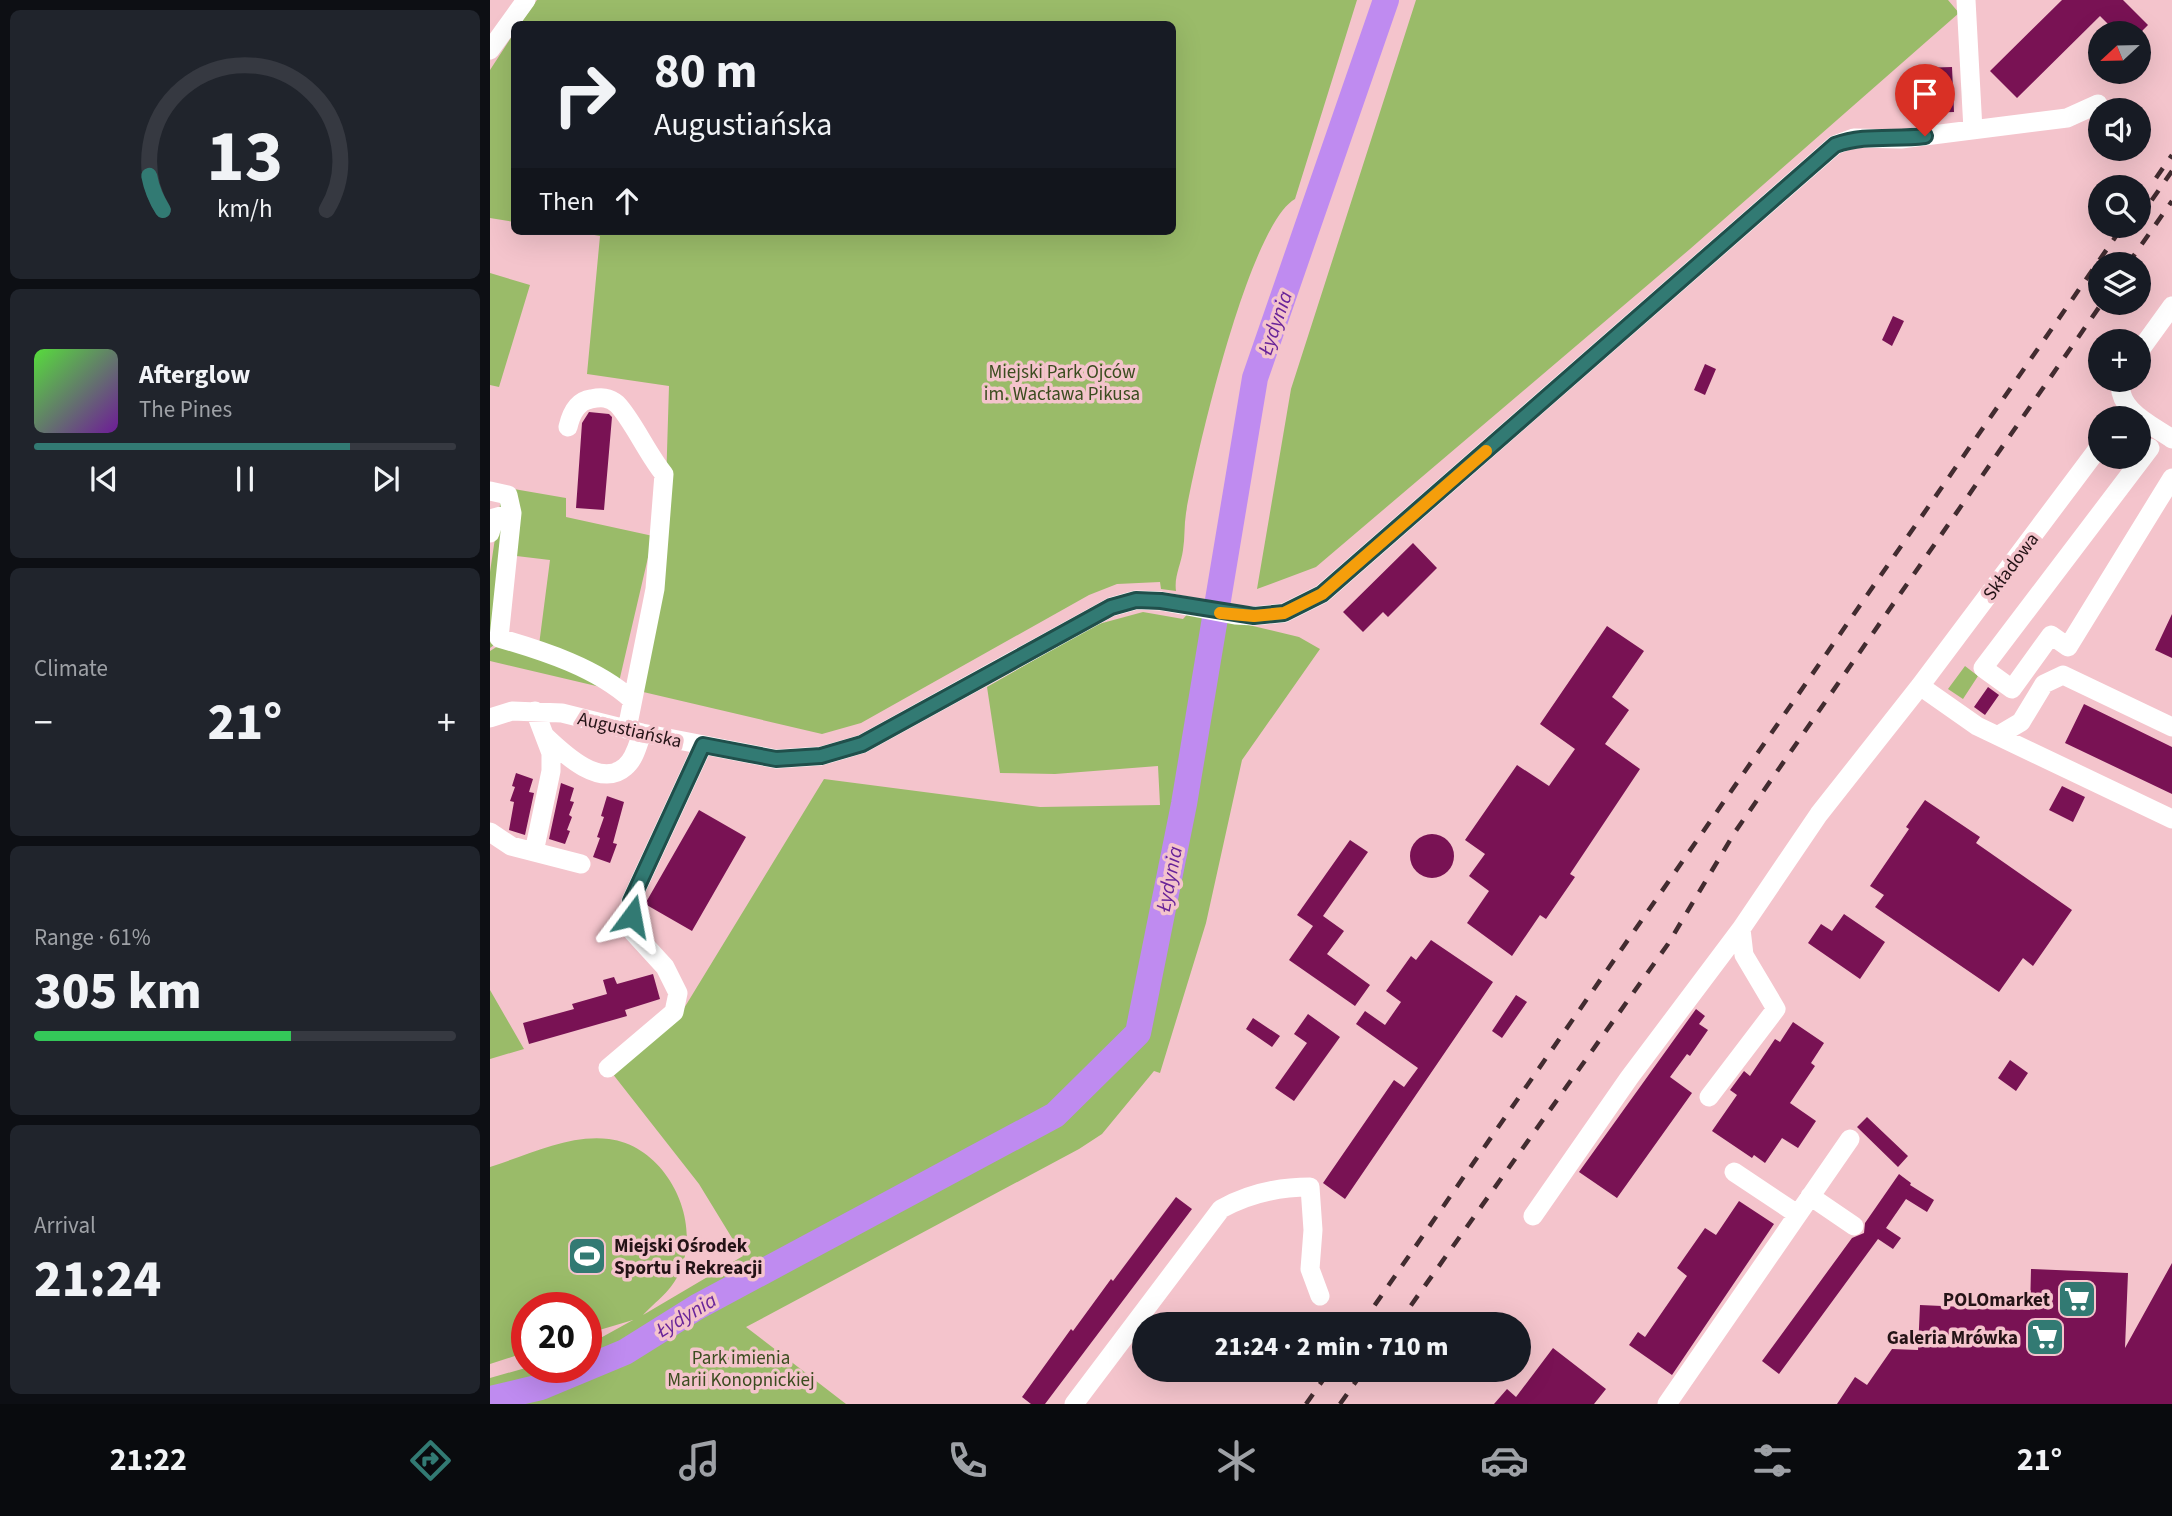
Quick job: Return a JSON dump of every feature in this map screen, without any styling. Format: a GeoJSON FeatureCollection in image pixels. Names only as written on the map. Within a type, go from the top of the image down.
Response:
{"type":"FeatureCollection","features":[{"type":"Feature","properties":{"kind":"street"},"geometry":{"type":"LineString","coordinates":[[490,50],[526,0]]}},
{"type":"Feature","properties":{"kind":"street"},"geometry":{"type":"LineString","coordinates":[[1966,0],[1973,130],[2067,118],[2088,109]]}},
{"type":"Feature","properties":{"kind":"street","name":"Augustiańska"},"geometry":{"type":"LineString","coordinates":[[490,718],[512,711],[562,713],[635,731],[776,759],[821,756],[862,744],[1111,607],[1136,600],[1161,601],[1235,615],[1284,613],[1322,594],[1835,145],[1854,138],[1901,139],[1973,130]]}},
{"type":"Feature","properties":{"kind":"street"},"geometry":{"type":"LineString","coordinates":[[2151,335],[2172,306]]}},
{"type":"Feature","properties":{"kind":"street"},"geometry":{"type":"LineString","coordinates":[[545,736],[573,760],[604,773],[619,771],[632,759],[635,731],[632,700],[655,589],[664,474],[650,457],[617,404],[604,397],[585,400],[571,413],[568,427]]}},
{"type":"Feature","properties":{"kind":"street"},"geometry":{"type":"LineString","coordinates":[[2151,427],[2172,439]]}},
{"type":"Feature","properties":{"kind":"street","name":"Składowa"},"geometry":{"type":"LineString","coordinates":[[1533,1216],[1629,1078],[1741,929],[1819,814],[1920,686],[2088,462]]}},
{"type":"Feature","properties":{"kind":"street"},"geometry":{"type":"LineString","coordinates":[[2134,469],[1983,668],[2012,689],[2051,635],[2068,647],[2172,478]]}},
{"type":"Feature","properties":{"kind":"street"},"geometry":{"type":"LineString","coordinates":[[490,491],[508,495],[512,513],[499,638],[537,649],[609,682],[632,700]]}},
{"type":"Feature","properties":{"kind":"street"},"geometry":{"type":"LineString","coordinates":[[490,533],[494,518],[512,513]]}},
{"type":"Feature","properties":{"kind":"street"},"geometry":{"type":"LineString","coordinates":[[1999,735],[2021,722],[2044,684],[2063,675],[2172,727]]}},
{"type":"Feature","properties":{"kind":"street"},"geometry":{"type":"LineString","coordinates":[[1920,686],[1977,726],[2172,820]]}},
{"type":"Feature","properties":{"kind":"street"},"geometry":{"type":"LineString","coordinates":[[534,852],[551,771],[551,753],[535,711]]}},
{"type":"Feature","properties":{"kind":"street"},"geometry":{"type":"LineString","coordinates":[[608,1068],[674,1012],[678,993],[665,967],[633,932],[631,901],[703,745]]}},
{"type":"Feature","properties":{"kind":"street"},"geometry":{"type":"LineString","coordinates":[[490,832],[505,844],[581,863]]}},
{"type":"Feature","properties":{"kind":"street"},"geometry":{"type":"LineString","coordinates":[[1709,1097],[1776,1009],[1744,955],[1741,929]]}},
{"type":"Feature","properties":{"kind":"street"},"geometry":{"type":"LineString","coordinates":[[1667,1404],[1850,1139]]}},
{"type":"Feature","properties":{"kind":"street"},"geometry":{"type":"LineString","coordinates":[[1734,1172],[1797,1214]]}},
{"type":"Feature","properties":{"kind":"street"},"geometry":{"type":"LineString","coordinates":[[1074,1404],[1221,1209],[1240,1199],[1286,1187],[1310,1187],[1313,1230],[1310,1269],[1320,1296]]}},
{"type":"Feature","properties":{"kind":"street"},"geometry":{"type":"LineString","coordinates":[[1810,1196],[1854,1226]]}},
{"type":"Feature","properties":{"kind":"green space","name":"Miejski Park Ojców im. Wacława Pikusa"},"geometry":{"type":"Polygon","coordinates":[[[537,0],[1357,0],[1295,199],[1278,218],[1260,251],[1227,344],[1192,484],[1176,591],[1161,589],[1160,582],[1117,584],[1089,595],[861,723],[822,734],[639,691],[664,550],[669,386],[587,374],[600,236],[594,235],[1176,235],[1176,21],[522,21],[537,0]]]}},
{"type":"Feature","properties":{"kind":"green space"},"geometry":{"type":"Polygon","coordinates":[[[1416,0],[1948,0],[1959,13],[1690,249],[1316,567],[1257,589],[1291,389],[1416,0]]]}},
{"type":"Feature","properties":{"kind":"green space"},"geometry":{"type":"Polygon","coordinates":[[[511,38],[511,222],[490,218],[490,70],[511,38]]]}},
{"type":"Feature","properties":{"kind":"green space"},"geometry":{"type":"Polygon","coordinates":[[[490,273],[530,285],[499,387],[490,385],[490,273]]]}},
{"type":"Feature","properties":{"kind":"green space"},"geometry":{"type":"Polygon","coordinates":[[[490,485],[566,498],[566,517],[653,536],[619,682],[539,645],[550,560],[507,555],[494,645],[490,648],[490,572],[502,491],[490,485]]]}},
{"type":"Feature","properties":{"kind":"green space","name":"Park imienia Marii Konopnickiej"},"geometry":{"type":"Polygon","coordinates":[[[1193,608],[1236,622],[1299,637],[1320,649],[1242,760],[1206,923],[1160,1073],[1154,1071],[1102,1134],[1079,1149],[746,1327],[846,1404],[490,1404],[490,1378],[511,1372],[511,1383],[602,1383],[602,1337],[633,1320],[602,1329],[602,1292],[511,1292],[511,1357],[490,1364],[490,1167],[564,1142],[594,1138],[629,1145],[647,1155],[663,1170],[683,1209],[687,1230],[686,1251],[677,1278],[643,1315],[743,1256],[699,1184],[612,1073],[675,1023],[824,779],[1040,807],[1160,805],[1158,766],[1055,774],[1000,773],[987,687],[1095,625],[1143,612],[1183,619],[1193,608]]]}},
{"type":"Feature","properties":{"kind":"green space"},"geometry":{"type":"Polygon","coordinates":[[[498,646],[532,650],[609,689],[490,661],[490,651],[498,646]]]}},
{"type":"Feature","properties":{"kind":"green space"},"geometry":{"type":"Polygon","coordinates":[[[1965,666],[1978,676],[1963,699],[1948,689],[1965,666]]]}},
{"type":"Feature","properties":{"kind":"green space"},"geometry":{"type":"Polygon","coordinates":[[[490,990],[524,1049],[490,1059],[490,990]]]}},
{"type":"Feature","properties":{"kind":"building"},"geometry":{"type":"Polygon","coordinates":[[[2062,0],[2123,0],[2144,21],[2105,21],[2100,16],[2095,21],[2088,21],[2088,28],[2017,98],[1990,71],[2062,0]]]}},
{"type":"Feature","properties":{"kind":"building"},"geometry":{"type":"Polygon","coordinates":[[[1952,67],[1954,112],[1922,113],[1920,68],[1952,67]]]}},
{"type":"Feature","properties":{"kind":"building"},"geometry":{"type":"Polygon","coordinates":[[[1893,316],[1904,321],[1892,346],[1882,340],[1893,316]]]}},
{"type":"Feature","properties":{"kind":"building"},"geometry":{"type":"Polygon","coordinates":[[[1705,364],[1716,369],[1705,395],[1694,390],[1705,364]]]}},
{"type":"Feature","properties":{"kind":"building"},"geometry":{"type":"Polygon","coordinates":[[[589,412],[609,414],[612,417],[604,510],[576,508],[582,423],[589,412]]]}},
{"type":"Feature","properties":{"kind":"building"},"geometry":{"type":"Polygon","coordinates":[[[1413,543],[1437,568],[1388,617],[1383,612],[1363,632],[1343,612],[1413,543]]]}},
{"type":"Feature","properties":{"kind":"building"},"geometry":{"type":"Polygon","coordinates":[[[2172,614],[2172,658],[2155,650],[2172,614]]]}},
{"type":"Feature","properties":{"kind":"building"},"geometry":{"type":"Polygon","coordinates":[[[1607,626],[1644,651],[1612,697],[1629,710],[1605,744],[1640,769],[1570,874],[1575,877],[1546,919],[1540,915],[1512,956],[1467,923],[1489,891],[1469,876],[1485,854],[1465,840],[1517,765],[1549,786],[1575,749],[1540,724],[1607,626]]]}},
{"type":"Feature","properties":{"kind":"building"},"geometry":{"type":"Polygon","coordinates":[[[1988,687],[1999,695],[1985,715],[1974,707],[1988,687]]]}},
{"type":"Feature","properties":{"kind":"building"},"geometry":{"type":"Polygon","coordinates":[[[2084,704],[2172,747],[2172,794],[2065,743],[2084,704]]]}},
{"type":"Feature","properties":{"kind":"building"},"geometry":{"type":"Polygon","coordinates":[[[516,773],[533,779],[529,792],[534,793],[525,835],[509,830],[514,802],[510,801],[516,773]]]}},
{"type":"Feature","properties":{"kind":"building"},"geometry":{"type":"Polygon","coordinates":[[[561,783],[574,788],[570,801],[574,802],[569,815],[572,817],[567,830],[570,831],[565,844],[549,839],[561,783]]]}},
{"type":"Feature","properties":{"kind":"building"},"geometry":{"type":"Polygon","coordinates":[[[2062,786],[2085,797],[2073,822],[2049,810],[2062,786]]]}},
{"type":"Feature","properties":{"kind":"building"},"geometry":{"type":"Polygon","coordinates":[[[607,796],[624,802],[613,843],[617,844],[610,863],[593,857],[600,838],[597,837],[607,796]]]}},
{"type":"Feature","properties":{"kind":"building"},"geometry":{"type":"Polygon","coordinates":[[[1925,800],[1980,837],[1976,843],[2072,910],[2033,966],[2023,958],[1999,992],[1875,907],[1884,895],[1870,886],[1909,829],[1906,827],[1925,800]]]}},
{"type":"Feature","properties":{"kind":"building"},"geometry":{"type":"Polygon","coordinates":[[[699,810],[746,837],[692,931],[645,904],[699,810]]]}},
{"type":"Feature","properties":{"kind":"building"},"geometry":{"type":"Polygon","coordinates":[[[1432,834],[1447,841],[1454,856],[1447,871],[1432,878],[1417,871],[1410,856],[1417,841],[1432,834]]]}},
{"type":"Feature","properties":{"kind":"building"},"geometry":{"type":"Polygon","coordinates":[[[1350,840],[1368,852],[1323,916],[1344,931],[1327,954],[1370,985],[1355,1006],[1289,960],[1313,926],[1297,915],[1350,840]]]}},
{"type":"Feature","properties":{"kind":"building"},"geometry":{"type":"Polygon","coordinates":[[[1844,914],[1885,942],[1860,979],[1808,943],[1821,924],[1832,931],[1844,914]]]}},
{"type":"Feature","properties":{"kind":"building"},"geometry":{"type":"Polygon","coordinates":[[[1431,940],[1493,982],[1345,1199],[1323,1183],[1394,1080],[1404,1087],[1418,1068],[1356,1024],[1365,1011],[1385,1025],[1401,1002],[1386,991],[1411,956],[1416,960],[1431,940]]]}},
{"type":"Feature","properties":{"kind":"building"},"geometry":{"type":"Polygon","coordinates":[[[653,974],[660,999],[625,1010],[627,1016],[529,1044],[523,1023],[574,1009],[572,1004],[607,994],[603,980],[614,977],[617,984],[653,974]]]}},
{"type":"Feature","properties":{"kind":"building"},"geometry":{"type":"Polygon","coordinates":[[[1516,995],[1527,1002],[1502,1038],[1492,1031],[1516,995]]]}},
{"type":"Feature","properties":{"kind":"building"},"geometry":{"type":"Polygon","coordinates":[[[1696,1009],[1705,1016],[1699,1024],[1708,1030],[1690,1056],[1687,1054],[1670,1077],[1692,1093],[1617,1198],[1579,1172],[1696,1009]]]}},
{"type":"Feature","properties":{"kind":"building"},"geometry":{"type":"Polygon","coordinates":[[[1308,1014],[1340,1037],[1294,1101],[1275,1088],[1307,1043],[1294,1034],[1308,1014]]]}},
{"type":"Feature","properties":{"kind":"building"},"geometry":{"type":"Polygon","coordinates":[[[1253,1018],[1280,1036],[1272,1047],[1246,1029],[1253,1018]]]}},
{"type":"Feature","properties":{"kind":"building"},"geometry":{"type":"Polygon","coordinates":[[[1793,1022],[1824,1043],[1811,1063],[1815,1066],[1790,1103],[1816,1121],[1798,1148],[1782,1138],[1765,1163],[1754,1155],[1752,1158],[1712,1131],[1737,1095],[1730,1090],[1744,1071],[1750,1076],[1775,1039],[1780,1042],[1793,1022]]]}},
{"type":"Feature","properties":{"kind":"building"},"geometry":{"type":"Polygon","coordinates":[[[2010,1060],[2028,1073],[2016,1091],[1998,1078],[2010,1060]]]}},
{"type":"Feature","properties":{"kind":"building"},"geometry":{"type":"Polygon","coordinates":[[[1867,1117],[1908,1156],[1898,1167],[1857,1127],[1867,1117]]]}},
{"type":"Feature","properties":{"kind":"building"},"geometry":{"type":"Polygon","coordinates":[[[1899,1174],[1911,1183],[1910,1185],[1934,1200],[1927,1212],[1906,1199],[1886,1228],[1901,1238],[1893,1249],[1878,1239],[1779,1374],[1762,1361],[1852,1238],[1864,1233],[1865,1223],[1899,1174]]]}},
{"type":"Feature","properties":{"kind":"building"},"geometry":{"type":"Polygon","coordinates":[[[1176,1197],[1192,1209],[1045,1404],[1031,1404],[1022,1397],[1071,1329],[1073,1331],[1111,1279],[1113,1281],[1176,1197]]]}},
{"type":"Feature","properties":{"kind":"building"},"geometry":{"type":"Polygon","coordinates":[[[1739,1201],[1774,1224],[1672,1375],[1629,1345],[1638,1332],[1645,1337],[1687,1276],[1677,1268],[1705,1228],[1716,1235],[1739,1201]]]}},
{"type":"Feature","properties":{"kind":"building","name":"Galeria Mrówka"},"geometry":{"type":"Polygon","coordinates":[[[2172,1263],[2172,1404],[1837,1404],[1855,1377],[1867,1385],[1892,1349],[1918,1350],[1920,1305],[2030,1310],[2031,1269],[2128,1273],[2125,1348],[2172,1263]]]}},
{"type":"Feature","properties":{"kind":"building"},"geometry":{"type":"Polygon","coordinates":[[[1553,1348],[1606,1389],[1594,1404],[1494,1404],[1507,1389],[1516,1397],[1527,1382],[1531,1382],[1531,1377],[1553,1348]]]}},
{"type":"Feature","properties":{"kind":"waterway","name":"Łydynia"},"geometry":{"type":"LineString","coordinates":[[490,1399],[541,1387],[625,1352],[697,1307],[1055,1115],[1138,1033],[1184,804],[1255,378],[1386,0]]}},
{"type":"Feature","properties":{"kind":"railway"},"geometry":{"type":"LineString","coordinates":[[2156,178],[2172,155]]}},
{"type":"Feature","properties":{"kind":"railway"},"geometry":{"type":"LineString","coordinates":[[2151,201],[2172,171]]}},
{"type":"Feature","properties":{"kind":"railway"},"geometry":{"type":"LineString","coordinates":[[2136,252],[2172,201]]}},
{"type":"Feature","properties":{"kind":"railway"},"geometry":{"type":"LineString","coordinates":[[1370,1312],[2115,238]]}},
{"type":"Feature","properties":{"kind":"railway"},"geometry":{"type":"LineString","coordinates":[[1406,1312],[1668,944],[1735,832],[2094,315]]}},
{"type":"Feature","properties":{"kind":"railway"},"geometry":{"type":"LineString","coordinates":[[1306,1404],[1322,1382]]}},
{"type":"Feature","properties":{"kind":"railway"},"geometry":{"type":"LineString","coordinates":[[1340,1404],[1356,1382]]}},
{"type":"Feature","properties":{"kind":"slow traffic"},"geometry":{"type":"LineString","coordinates":[[1220,613],[1254,616],[1284,613],[1306,604],[1322,594],[1486,451]]}},
{"type":"Feature","properties":{"kind":"place","name":"Miejski Ośrodek Sportu i Rekreacji"},"geometry":{"type":"Point","coordinates":[587,1256]}},
{"type":"Feature","properties":{"kind":"place","name":"POLOmarket"},"geometry":{"type":"Point","coordinates":[2077,1299]}},
{"type":"Feature","properties":{"kind":"place","name":"Galeria Mrówka"},"geometry":{"type":"Point","coordinates":[2045,1337]}},
{"type":"Feature","properties":{"kind":"route"},"geometry":{"type":"LineString","coordinates":[[632,916],[631,901],[703,745],[776,759],[821,756],[862,744],[1091,616],[1136,600],[1161,601],[1254,616],[1284,613],[1306,604],[1322,594],[1835,145],[1854,138],[1873,136],[1901,139],[1925,136]]}}]}
